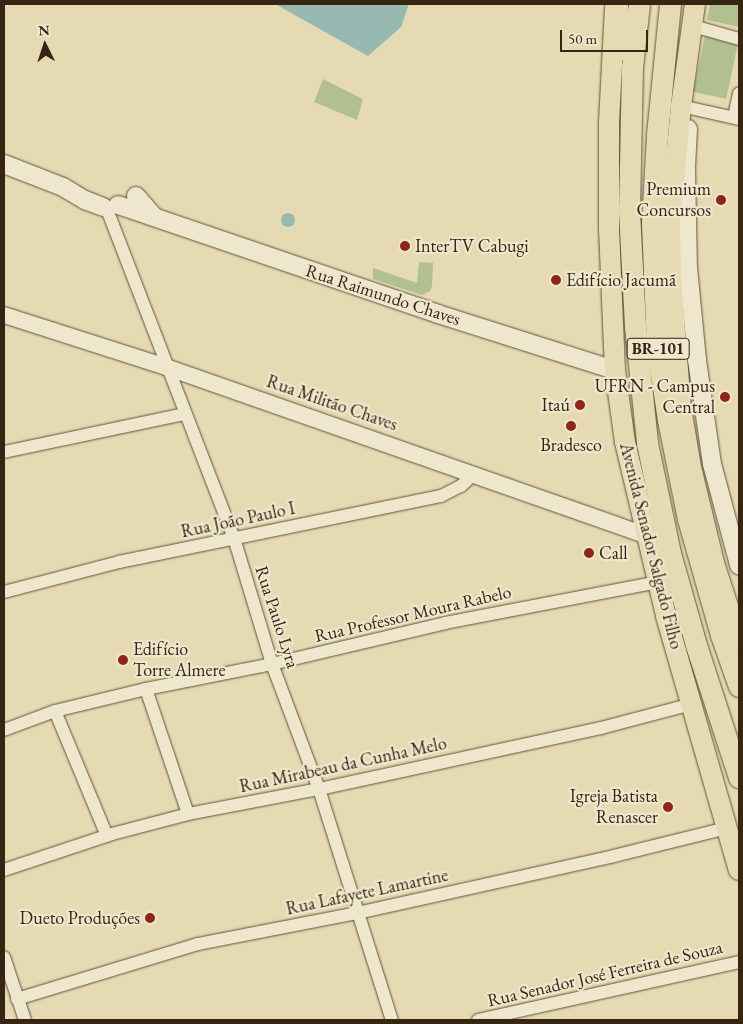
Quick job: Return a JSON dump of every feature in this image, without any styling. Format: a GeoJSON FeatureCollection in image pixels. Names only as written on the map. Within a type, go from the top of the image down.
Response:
{"type":"FeatureCollection","features":[{"type":"Feature","properties":{"kind":"highway"},"geometry":{"type":"LineString","coordinates":[[616,4],[632,67]]}},
{"type":"Feature","properties":{"kind":"highway","name":"Avenida Senador Salgado Filho"},"geometry":{"type":"LineString","coordinates":[[639,4],[632,67],[630,202],[632,274],[639,379],[647,443],[670,553],[696,645],[739,776]]}},
{"type":"Feature","properties":{"kind":"highway","name":"BR-101"},"geometry":{"type":"LineString","coordinates":[[670,4],[657,135],[652,223],[657,348],[668,420],[688,519],[721,635],[739,686]]}},
{"type":"Feature","properties":{"kind":"main road","name":"Avenida Senador Salgado Filho"},"geometry":{"type":"LineString","coordinates":[[616,4],[609,121],[609,228],[615,370],[625,442],[657,582],[730,828],[739,870]]}},
{"type":"Feature","properties":{"kind":"main road"},"geometry":{"type":"LineString","coordinates":[[695,4],[685,106],[686,218],[690,304],[696,360],[712,464],[739,565]]}},
{"type":"Feature","properties":{"kind":"main road"},"geometry":{"type":"LineString","coordinates":[[685,106],[670,223],[671,279],[681,408],[702,516],[739,640]]}},
{"type":"Feature","properties":{"kind":"main road","name":"Rua Raimundo Chaves"},"geometry":{"type":"LineString","coordinates":[[4,164],[63,187],[111,211],[154,219],[615,370]]}},
{"type":"Feature","properties":{"kind":"main road"},"geometry":{"type":"LineString","coordinates":[[136,196],[154,219]]}},
{"type":"Feature","properties":{"kind":"street"},"geometry":{"type":"LineString","coordinates":[[693,26],[739,40]]}},
{"type":"Feature","properties":{"kind":"street"},"geometry":{"type":"LineString","coordinates":[[685,106],[737,118],[739,94]]}},
{"type":"Feature","properties":{"kind":"street","name":"Rua Paulo Lyra"},"geometry":{"type":"LineString","coordinates":[[111,211],[166,367],[234,538],[272,664],[318,789],[392,1020]]}},
{"type":"Feature","properties":{"kind":"street","name":"Rua Militão Chaves"},"geometry":{"type":"LineString","coordinates":[[4,315],[166,367],[645,535]]}},
{"type":"Feature","properties":{"kind":"street"},"geometry":{"type":"LineString","coordinates":[[4,452],[186,414]]}},
{"type":"Feature","properties":{"kind":"street","name":"Rua João Paulo I"},"geometry":{"type":"LineString","coordinates":[[4,592],[75,572],[441,496],[461,486],[474,474]]}},
{"type":"Feature","properties":{"kind":"street","name":"Rua Professor Moura Rabelo"},"geometry":{"type":"LineString","coordinates":[[4,730],[55,711],[146,689],[272,664],[445,623],[657,582]]}},
{"type":"Feature","properties":{"kind":"street"},"geometry":{"type":"LineString","coordinates":[[146,689],[188,814]]}},
{"type":"Feature","properties":{"kind":"street","name":"Rua Mirabeau da Cunha Melo"},"geometry":{"type":"LineString","coordinates":[[4,870],[107,836],[188,814],[318,789],[601,728],[692,704]]}},
{"type":"Feature","properties":{"kind":"street"},"geometry":{"type":"LineString","coordinates":[[55,711],[107,836]]}},
{"type":"Feature","properties":{"kind":"street","name":"Rua Lafayete Lamartine"},"geometry":{"type":"LineString","coordinates":[[17,999],[198,944],[357,913],[614,856],[730,828]]}},
{"type":"Feature","properties":{"kind":"street"},"geometry":{"type":"LineString","coordinates":[[4,957],[8,975],[25,1020]]}},
{"type":"Feature","properties":{"kind":"street","name":"Rua Senador José Ferreira de Souza"},"geometry":{"type":"LineString","coordinates":[[478,1020],[739,962]]}},
{"type":"Feature","properties":{"kind":"street"},"geometry":{"type":"LineString","coordinates":[[4,996],[8,975]]}},
{"type":"Feature","properties":{"kind":"green space"},"geometry":{"type":"Polygon","coordinates":[[[710,4],[739,4],[739,27],[707,20],[710,4]]]}},
{"type":"Feature","properties":{"kind":"green space"},"geometry":{"type":"Polygon","coordinates":[[[705,35],[738,42],[726,99],[693,92],[705,35]]]}},
{"type":"Feature","properties":{"kind":"green space"},"geometry":{"type":"Polygon","coordinates":[[[323,79],[363,99],[357,120],[314,102],[323,79]]]}},
{"type":"Feature","properties":{"kind":"green space"},"geometry":{"type":"Polygon","coordinates":[[[419,262],[433,263],[432,286],[430,291],[422,295],[373,279],[373,268],[417,283],[419,262]]]}},
{"type":"Feature","properties":{"kind":"water"},"geometry":{"type":"Polygon","coordinates":[[[275,4],[409,4],[401,27],[368,56],[275,4]]]}},
{"type":"Feature","properties":{"kind":"water"},"geometry":{"type":"Polygon","coordinates":[[[285,213],[291,213],[295,220],[291,227],[285,227],[281,223],[281,217],[285,213]]]}},
{"type":"Feature","properties":{"kind":"place","name":"Premium Concursos"},"geometry":{"type":"Point","coordinates":[721,200]}},
{"type":"Feature","properties":{"kind":"place","name":"InterTV Cabugi"},"geometry":{"type":"Point","coordinates":[405,246]}},
{"type":"Feature","properties":{"kind":"place","name":"Edifício Jacumã"},"geometry":{"type":"Point","coordinates":[556,280]}},
{"type":"Feature","properties":{"kind":"place","name":"UFRN - Campus Central"},"geometry":{"type":"Point","coordinates":[725,397]}},
{"type":"Feature","properties":{"kind":"place","name":"Itaú"},"geometry":{"type":"Point","coordinates":[580,405]}},
{"type":"Feature","properties":{"kind":"place","name":"Bradesco"},"geometry":{"type":"Point","coordinates":[571,426]}},
{"type":"Feature","properties":{"kind":"place","name":"Call"},"geometry":{"type":"Point","coordinates":[589,553]}},
{"type":"Feature","properties":{"kind":"place","name":"Edifício Torre Almere"},"geometry":{"type":"Point","coordinates":[123,660]}},
{"type":"Feature","properties":{"kind":"place","name":"Igreja Batista Renascer"},"geometry":{"type":"Point","coordinates":[668,807]}},
{"type":"Feature","properties":{"kind":"place","name":"Dueto Produções"},"geometry":{"type":"Point","coordinates":[150,918]}}]}
